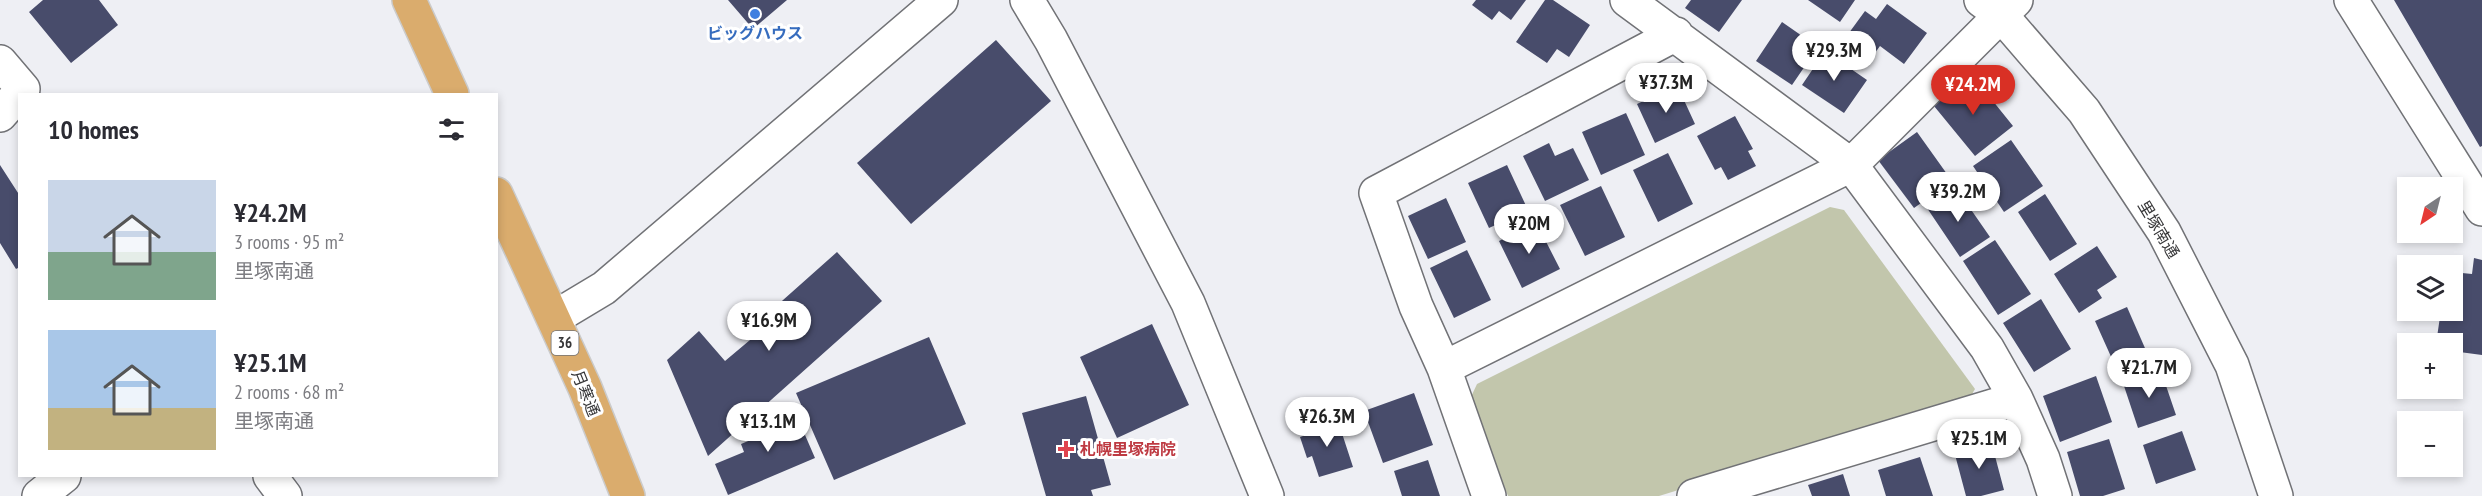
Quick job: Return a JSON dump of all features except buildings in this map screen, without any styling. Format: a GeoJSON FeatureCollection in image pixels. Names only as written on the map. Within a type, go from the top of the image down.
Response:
{"type":"FeatureCollection","features":[{"type":"Feature","properties":{"kind":"highway"},"geometry":{"type":"LineString","coordinates":[[409,0],[452,93]]}},
{"type":"Feature","properties":{"kind":"highway","name":"月寒通"},"geometry":{"type":"LineString","coordinates":[[498,198],[554,318],[628,496]]}},
{"type":"Feature","properties":{"kind":"street"},"geometry":{"type":"LineString","coordinates":[[554,318],[604,288],[941,0]]}},
{"type":"Feature","properties":{"kind":"street"},"geometry":{"type":"LineString","coordinates":[[1027,0],[1051,40],[1188,303],[1267,496]]}},
{"type":"Feature","properties":{"kind":"street"},"geometry":{"type":"LineString","coordinates":[[1628,0],[1851,165],[1987,348],[2016,399],[2043,459],[2055,496]]}},
{"type":"Feature","properties":{"kind":"street"},"geometry":{"type":"LineString","coordinates":[[2351,0],[2482,209]]}},
{"type":"Feature","properties":{"kind":"street"},"geometry":{"type":"LineString","coordinates":[[1444,368],[1851,165],[1999,5]]}},
{"type":"Feature","properties":{"kind":"street","name":"里塚南通"},"geometry":{"type":"LineString","coordinates":[[1999,5],[2084,111],[2164,232],[2232,365],[2276,496]]}},
{"type":"Feature","properties":{"kind":"street"},"geometry":{"type":"LineString","coordinates":[[1489,496],[1444,368],[1416,306],[1376,193],[1676,34]]}},
{"type":"Feature","properties":{"kind":"street"},"geometry":{"type":"LineString","coordinates":[[0,62],[23,89],[19,93]]}},
{"type":"Feature","properties":{"kind":"street"},"geometry":{"type":"LineString","coordinates":[[0,115],[18,95]]}},
{"type":"Feature","properties":{"kind":"street"},"geometry":{"type":"LineString","coordinates":[[1694,496],[2016,399]]}},
{"type":"Feature","properties":{"kind":"street"},"geometry":{"type":"LineString","coordinates":[[39,496],[63,477]]}},
{"type":"Feature","properties":{"kind":"street"},"geometry":{"type":"LineString","coordinates":[[271,477],[285,496]]}},
{"type":"Feature","properties":{"kind":"green space"},"geometry":{"type":"Polygon","coordinates":[[[1830,207],[1844,210],[1975,389],[1968,401],[1659,496],[1508,496],[1470,399],[1477,384],[1830,207]]]}},
{"type":"Feature","properties":{"kind":"place","name":"ビッグハウス"},"geometry":{"type":"Point","coordinates":[755,14]}},
{"type":"Feature","properties":{"kind":"place","name":"札幌里塚病院"},"geometry":{"type":"Point","coordinates":[1066,449]}}]}
